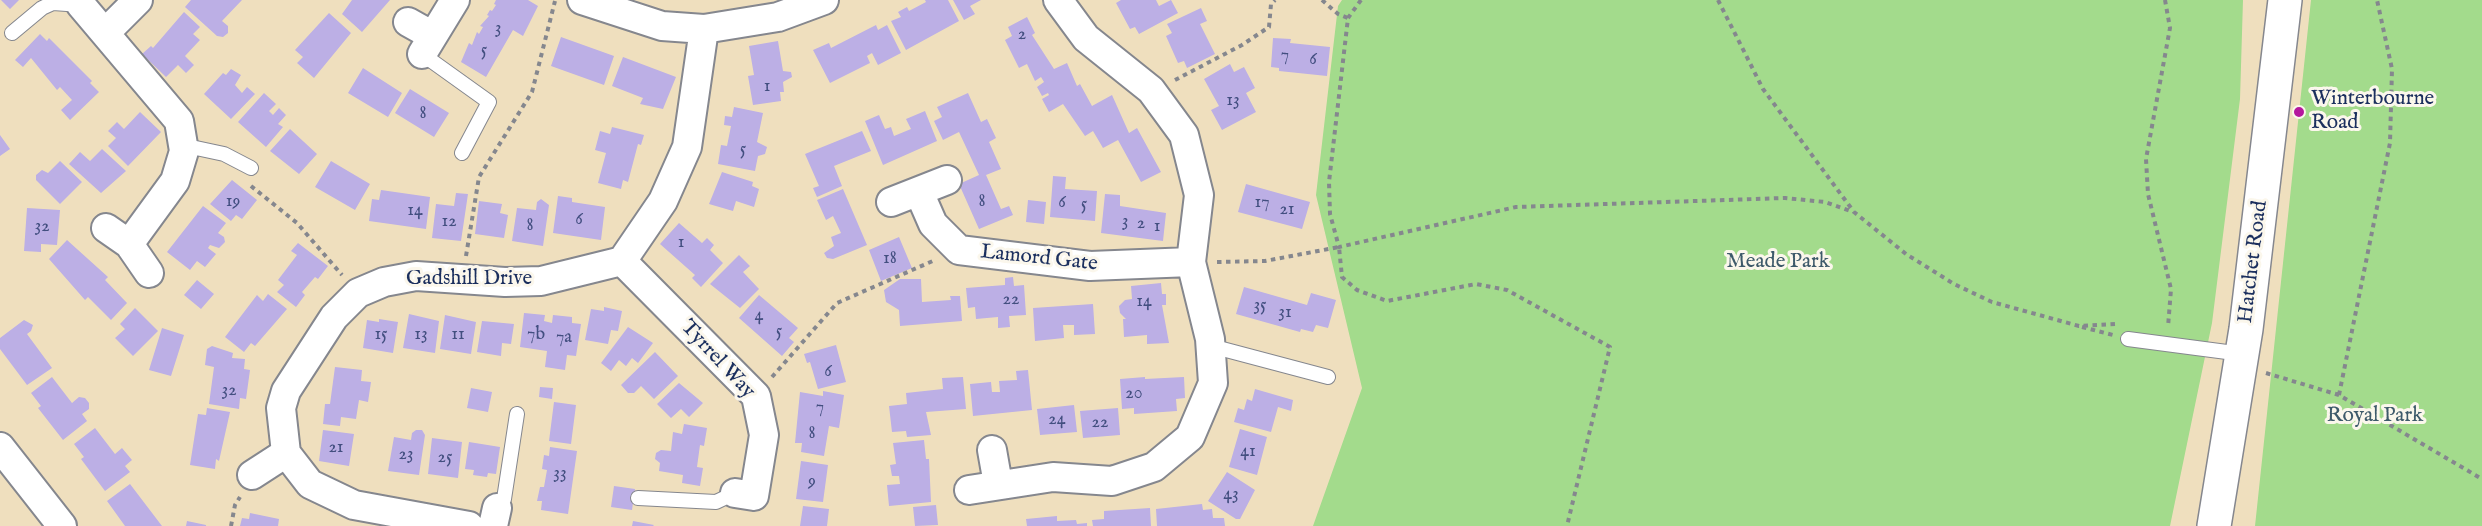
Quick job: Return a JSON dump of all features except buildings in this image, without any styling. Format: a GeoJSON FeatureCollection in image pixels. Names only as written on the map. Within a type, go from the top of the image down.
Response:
{"type":"FeatureCollection","features":[{"type":"Feature","properties":{"kind":"street"},"geometry":{"type":"LineString","coordinates":[[106,32],[138,0]]}},
{"type":"Feature","properties":{"kind":"street"},"geometry":{"type":"LineString","coordinates":[[408,22],[427,45],[455,0]]}},
{"type":"Feature","properties":{"kind":"street"},"geometry":{"type":"LineString","coordinates":[[582,0],[662,26],[704,29],[778,16],[824,0]]}},
{"type":"Feature","properties":{"kind":"street"},"geometry":{"type":"LineString","coordinates":[[969,490],[1053,477],[1112,482],[1154,467],[1190,436],[1213,383],[1211,346],[1191,262],[1199,195],[1184,135],[1152,92],[1086,38],[1058,0]]}},
{"type":"Feature","properties":{"kind":"street","name":"Hatchet Road"},"geometry":{"type":"LineString","coordinates":[[2214,525],[2250,363],[2285,0]]}},
{"type":"Feature","properties":{"kind":"street"},"geometry":{"type":"LineString","coordinates":[[81,5],[106,32],[179,122],[184,151],[175,181],[129,244]]}},
{"type":"Feature","properties":{"kind":"street"},"geometry":{"type":"LineString","coordinates":[[622,261],[663,201],[687,147],[698,85],[704,29]]}},
{"type":"Feature","properties":{"kind":"street"},"geometry":{"type":"LineString","coordinates":[[891,202],[946,180]]}},
{"type":"Feature","properties":{"kind":"street","name":"Lamord Gate"},"geometry":{"type":"LineString","coordinates":[[919,192],[933,224],[959,250],[1090,266],[1191,262]]}},
{"type":"Feature","properties":{"kind":"street"},"geometry":{"type":"LineString","coordinates":[[105,228],[129,244],[149,273]]}},
{"type":"Feature","properties":{"kind":"street","name":"Gadshill Drive"},"geometry":{"type":"LineString","coordinates":[[286,453],[281,408],[286,390],[334,317],[358,293],[384,282],[417,276],[505,282],[541,281],[622,261]]}},
{"type":"Feature","properties":{"kind":"street","name":"Tyrrel Way"},"geometry":{"type":"LineString","coordinates":[[622,261],[756,396],[764,435],[754,496],[735,493]]}},
{"type":"Feature","properties":{"kind":"street"},"geometry":{"type":"LineString","coordinates":[[0,447],[62,526]]}},
{"type":"Feature","properties":{"kind":"street"},"geometry":{"type":"LineString","coordinates":[[992,450],[998,484]]}},
{"type":"Feature","properties":{"kind":"street"},"geometry":{"type":"LineString","coordinates":[[252,475],[286,453],[310,483],[354,505],[469,526]]}},
{"type":"Feature","properties":{"kind":"lane"},"geometry":{"type":"LineString","coordinates":[[12,33],[42,8],[53,3],[81,5]]}},
{"type":"Feature","properties":{"kind":"lane"},"geometry":{"type":"LineString","coordinates":[[427,45],[489,102],[462,153]]}},
{"type":"Feature","properties":{"kind":"lane"},"geometry":{"type":"LineString","coordinates":[[182,145],[224,154],[251,168]]}},
{"type":"Feature","properties":{"kind":"lane"},"geometry":{"type":"LineString","coordinates":[[2128,339],[2250,363]]}},
{"type":"Feature","properties":{"kind":"lane"},"geometry":{"type":"LineString","coordinates":[[1211,346],[1328,378]]}},
{"type":"Feature","properties":{"kind":"lane"},"geometry":{"type":"LineString","coordinates":[[495,517],[504,499],[517,414]]}},
{"type":"Feature","properties":{"kind":"lane"},"geometry":{"type":"LineString","coordinates":[[638,498],[716,502],[735,493]]}},
{"type":"Feature","properties":{"kind":"path"},"geometry":{"type":"LineString","coordinates":[[463,278],[479,177],[532,92],[555,0]]}},
{"type":"Feature","properties":{"kind":"path"},"geometry":{"type":"LineString","coordinates":[[1152,92],[1242,45],[1269,27],[1271,4],[1275,0]]}},
{"type":"Feature","properties":{"kind":"path"},"geometry":{"type":"LineString","coordinates":[[1322,0],[1338,14],[1348,18]]}},
{"type":"Feature","properties":{"kind":"path"},"geometry":{"type":"LineString","coordinates":[[1360,0],[1348,18],[1329,182],[1330,214],[1339,247],[1342,277],[1357,290],[1387,301],[1476,284],[1507,290],[1610,346],[1568,526]]}},
{"type":"Feature","properties":{"kind":"path"},"geometry":{"type":"LineString","coordinates":[[1718,0],[1763,89],[1854,212],[1906,254],[1954,284],[2020,312],[2128,339]]}},
{"type":"Feature","properties":{"kind":"path"},"geometry":{"type":"LineString","coordinates":[[2165,0],[2170,28],[2146,159],[2148,194],[2171,289],[2168,327]]}},
{"type":"Feature","properties":{"kind":"path"},"geometry":{"type":"LineString","coordinates":[[2339,396],[2390,142],[2392,69],[2378,0]]}},
{"type":"Feature","properties":{"kind":"path"},"geometry":{"type":"LineString","coordinates":[[245,181],[297,223],[358,293]]}},
{"type":"Feature","properties":{"kind":"path"},"geometry":{"type":"LineString","coordinates":[[1191,262],[1265,261],[1339,247],[1516,207],[1785,198],[1825,202],[1854,212]]}},
{"type":"Feature","properties":{"kind":"path"},"geometry":{"type":"LineString","coordinates":[[756,396],[837,303],[959,250]]}},
{"type":"Feature","properties":{"kind":"path"},"geometry":{"type":"LineString","coordinates":[[2079,326],[2124,324]]}},
{"type":"Feature","properties":{"kind":"path"},"geometry":{"type":"LineString","coordinates":[[2159,326],[2180,329]]}},
{"type":"Feature","properties":{"kind":"path"},"geometry":{"type":"LineString","coordinates":[[2250,363],[2339,396],[2482,479]]}},
{"type":"Feature","properties":{"kind":"green space","name":"Meade Park"},"geometry":{"type":"Polygon","coordinates":[[[1342,0],[2243,0],[2240,99],[2212,323],[2170,526],[1313,526],[1362,388],[1316,195],[1338,6],[1342,0]]]}},
{"type":"Feature","properties":{"kind":"green space","name":"Royal Park"},"geometry":{"type":"Polygon","coordinates":[[[2311,0],[2482,0],[2482,526],[2255,526],[2311,0]]]}},
{"type":"Feature","properties":{"kind":"place","name":"Winterbourne Road"},"geometry":{"type":"Point","coordinates":[2299,112]}}]}
